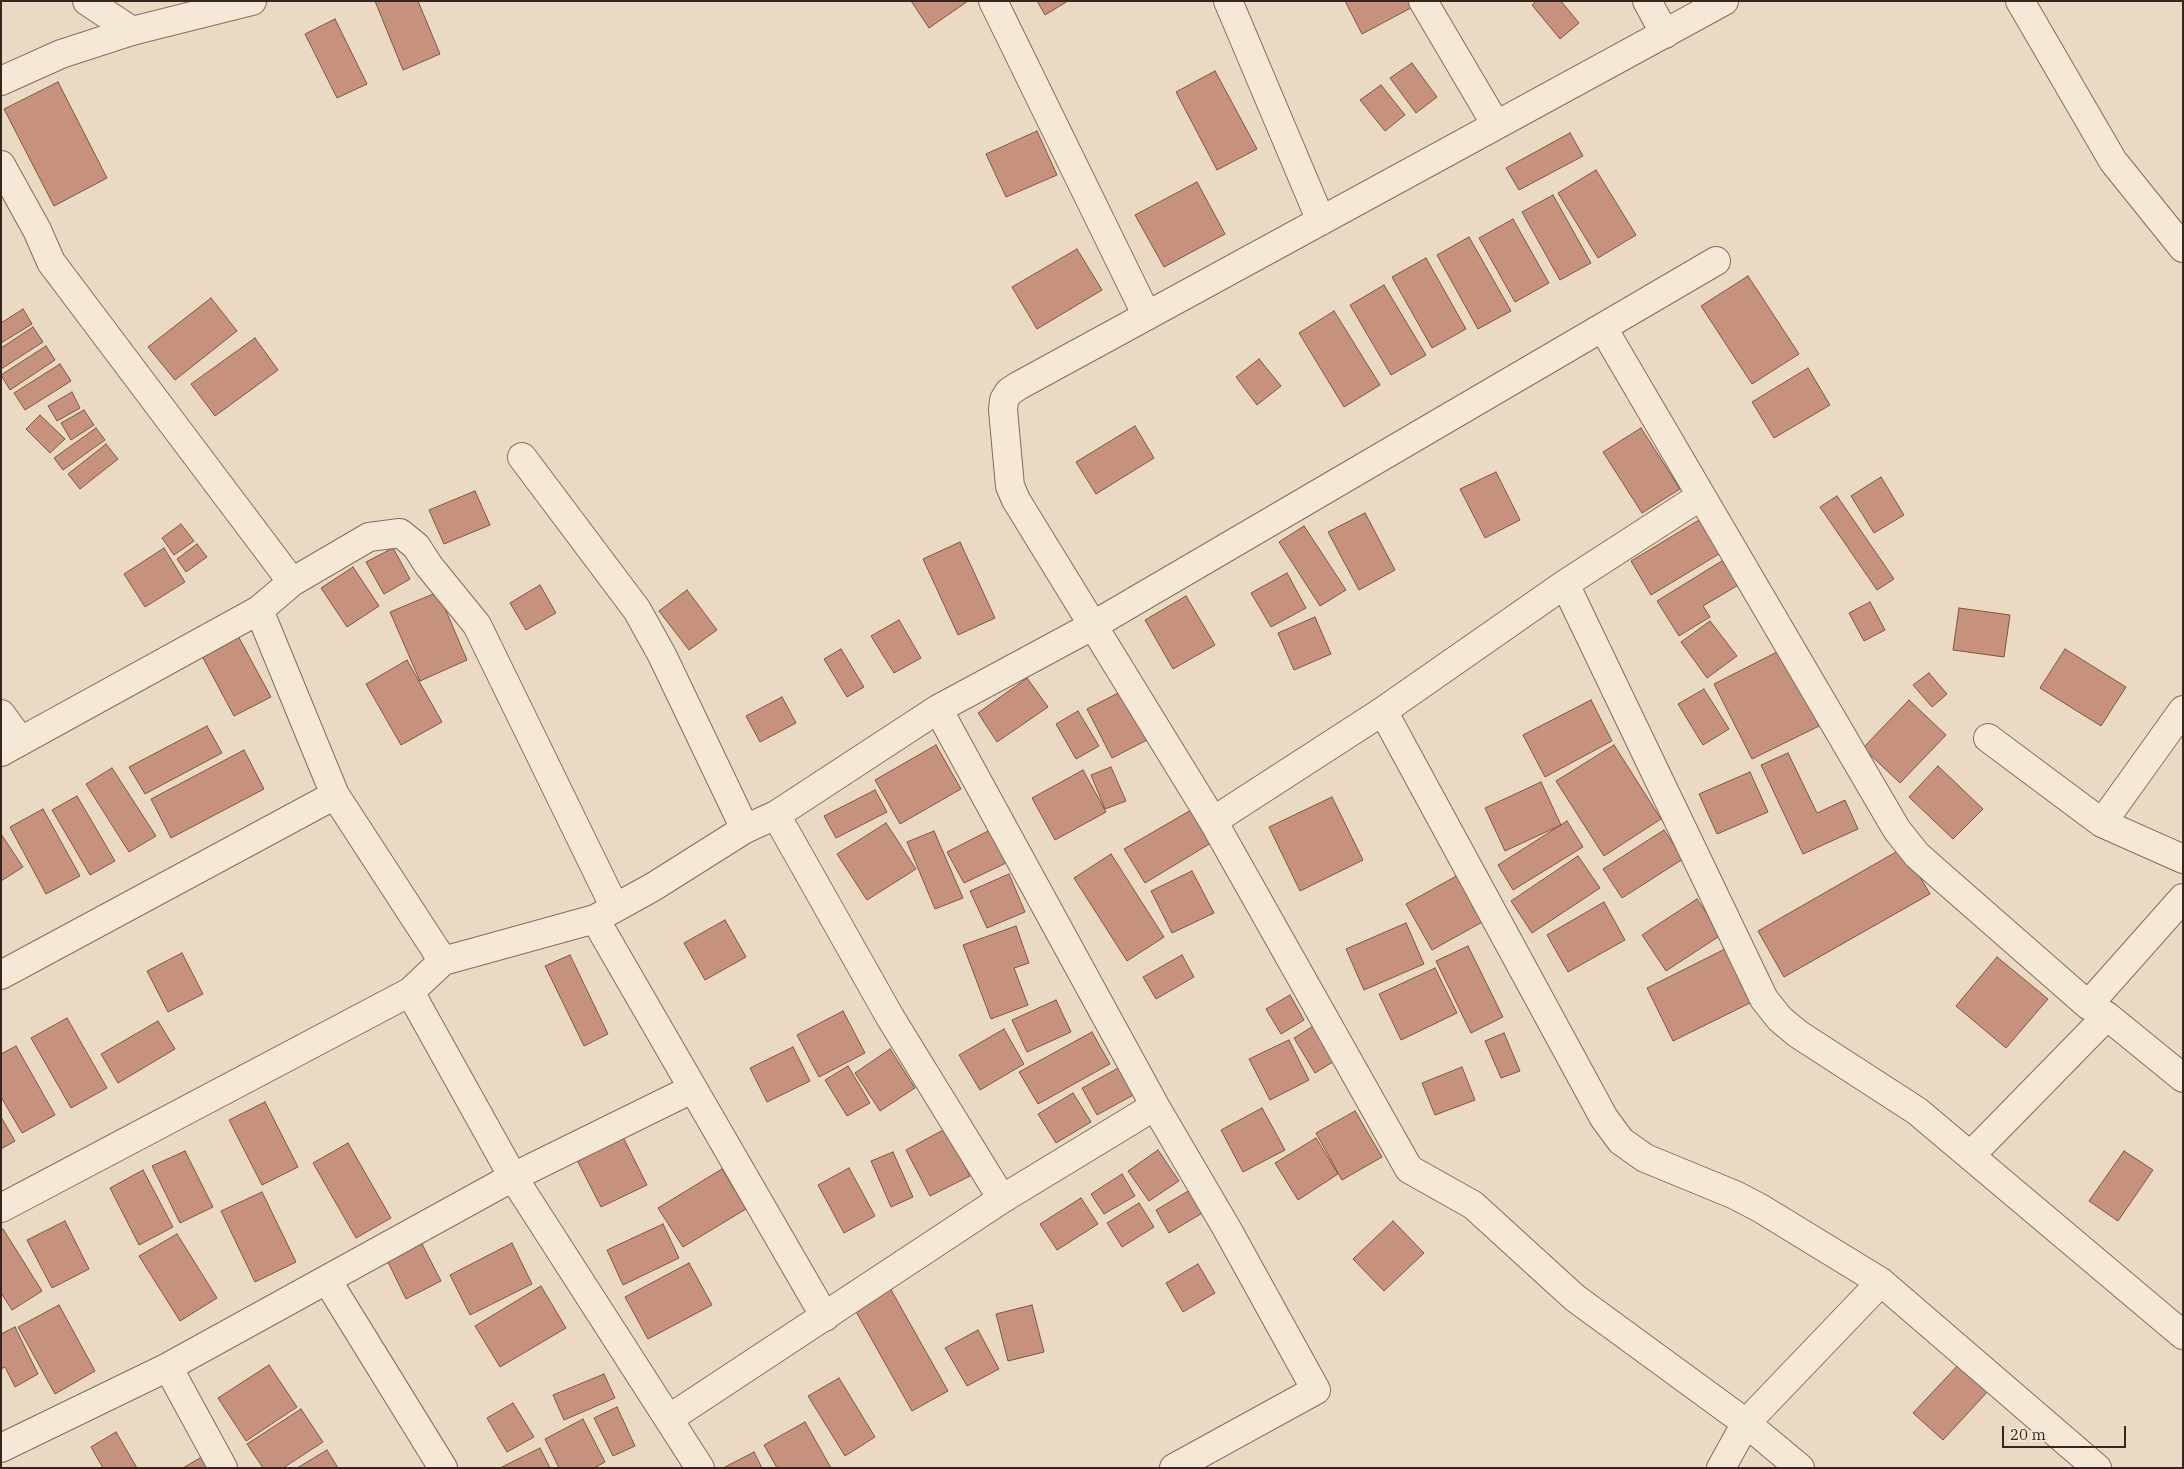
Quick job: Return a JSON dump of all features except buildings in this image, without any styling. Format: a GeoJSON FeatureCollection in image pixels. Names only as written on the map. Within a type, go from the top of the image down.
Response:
{"type":"FeatureCollection","features":[{"type":"Feature","properties":{"kind":"street"},"geometry":{"type":"LineString","coordinates":[[88,1],[132,31]]}},
{"type":"Feature","properties":{"kind":"street"},"geometry":{"type":"LineString","coordinates":[[1,81],[61,54],[132,31],[252,1]]}},
{"type":"Feature","properties":{"kind":"street"},"geometry":{"type":"LineString","coordinates":[[993,1],[1146,316]]}},
{"type":"Feature","properties":{"kind":"street"},"geometry":{"type":"LineString","coordinates":[[1228,1],[1321,221]]}},
{"type":"Feature","properties":{"kind":"street"},"geometry":{"type":"LineString","coordinates":[[1424,1],[1496,125]]}},
{"type":"Feature","properties":{"kind":"street"},"geometry":{"type":"LineString","coordinates":[[1647,1],[1665,34]]}},
{"type":"Feature","properties":{"kind":"street"},"geometry":{"type":"LineString","coordinates":[[1724,1],[1018,386],[1009,392],[1004,400],[1003,410],[1012,493],[1213,821],[1408,1169],[1473,1205],[1575,1298],[1746,1423],[1800,1468]]}},
{"type":"Feature","properties":{"kind":"street"},"geometry":{"type":"LineString","coordinates":[[2020,1],[2112,161],[2183,248]]}},
{"type":"Feature","properties":{"kind":"street"},"geometry":{"type":"LineString","coordinates":[[1,166],[37,230],[51,262],[292,582]]}},
{"type":"Feature","properties":{"kind":"street"},"geometry":{"type":"LineString","coordinates":[[1,1208],[410,992],[443,962],[605,913],[745,829],[776,815],[938,709],[1092,626],[1716,261]]}},
{"type":"Feature","properties":{"kind":"street"},"geometry":{"type":"LineString","coordinates":[[1603,328],[1897,830],[1929,866],[2097,1011],[2183,1078]]}},
{"type":"Feature","properties":{"kind":"street"},"geometry":{"type":"LineString","coordinates":[[522,457],[637,610],[662,655],[745,829]]}},
{"type":"Feature","properties":{"kind":"street"},"geometry":{"type":"LineString","coordinates":[[1213,821],[1383,711],[1565,584],[1701,496]]}},
{"type":"Feature","properties":{"kind":"street"},"geometry":{"type":"LineString","coordinates":[[1,714],[11,746],[258,610],[292,582],[368,538],[400,533],[416,546],[429,566],[477,625],[605,913],[692,1089],[825,1317]]}},
{"type":"Feature","properties":{"kind":"street"},"geometry":{"type":"LineString","coordinates":[[1565,584],[1764,999],[1780,1019],[1798,1034],[1917,1111],[2183,1335]]}},
{"type":"Feature","properties":{"kind":"street"},"geometry":{"type":"LineString","coordinates":[[258,610],[335,795],[443,962]]}},
{"type":"Feature","properties":{"kind":"street"},"geometry":{"type":"LineString","coordinates":[[938,709],[1155,1106],[1226,1227],[1316,1390],[1174,1468]]}},
{"type":"Feature","properties":{"kind":"street"},"geometry":{"type":"LineString","coordinates":[[2102,823],[2183,710]]}},
{"type":"Feature","properties":{"kind":"street"},"geometry":{"type":"LineString","coordinates":[[1383,711],[1604,1118],[1621,1142],[1645,1158],[1752,1204],[1881,1282],[2097,1468]]}},
{"type":"Feature","properties":{"kind":"street"},"geometry":{"type":"LineString","coordinates":[[1988,738],[2102,823],[2183,859]]}},
{"type":"Feature","properties":{"kind":"street"},"geometry":{"type":"LineString","coordinates":[[1,975],[335,795]]}},
{"type":"Feature","properties":{"kind":"street"},"geometry":{"type":"LineString","coordinates":[[776,815],[890,1017],[1002,1198]]}},
{"type":"Feature","properties":{"kind":"street"},"geometry":{"type":"LineString","coordinates":[[1971,1155],[2097,1011],[2183,898]]}},
{"type":"Feature","properties":{"kind":"street"},"geometry":{"type":"LineString","coordinates":[[410,992],[513,1177],[670,1418],[700,1468]]}},
{"type":"Feature","properties":{"kind":"street"},"geometry":{"type":"LineString","coordinates":[[1,1448],[168,1367],[513,1177],[692,1089]]}},
{"type":"Feature","properties":{"kind":"street"},"geometry":{"type":"LineString","coordinates":[[670,1418],[1002,1198],[1155,1106]]}},
{"type":"Feature","properties":{"kind":"street"},"geometry":{"type":"LineString","coordinates":[[327,1280],[443,1468]]}},
{"type":"Feature","properties":{"kind":"street"},"geometry":{"type":"LineString","coordinates":[[1721,1468],[1746,1423],[1881,1282]]}},
{"type":"Feature","properties":{"kind":"street"},"geometry":{"type":"LineString","coordinates":[[168,1367],[223,1468]]}},
{"type":"Feature","properties":{"kind":"street"},"geometry":{"type":"LineString","coordinates":[[1,1464],[3,1468]]}}]}
